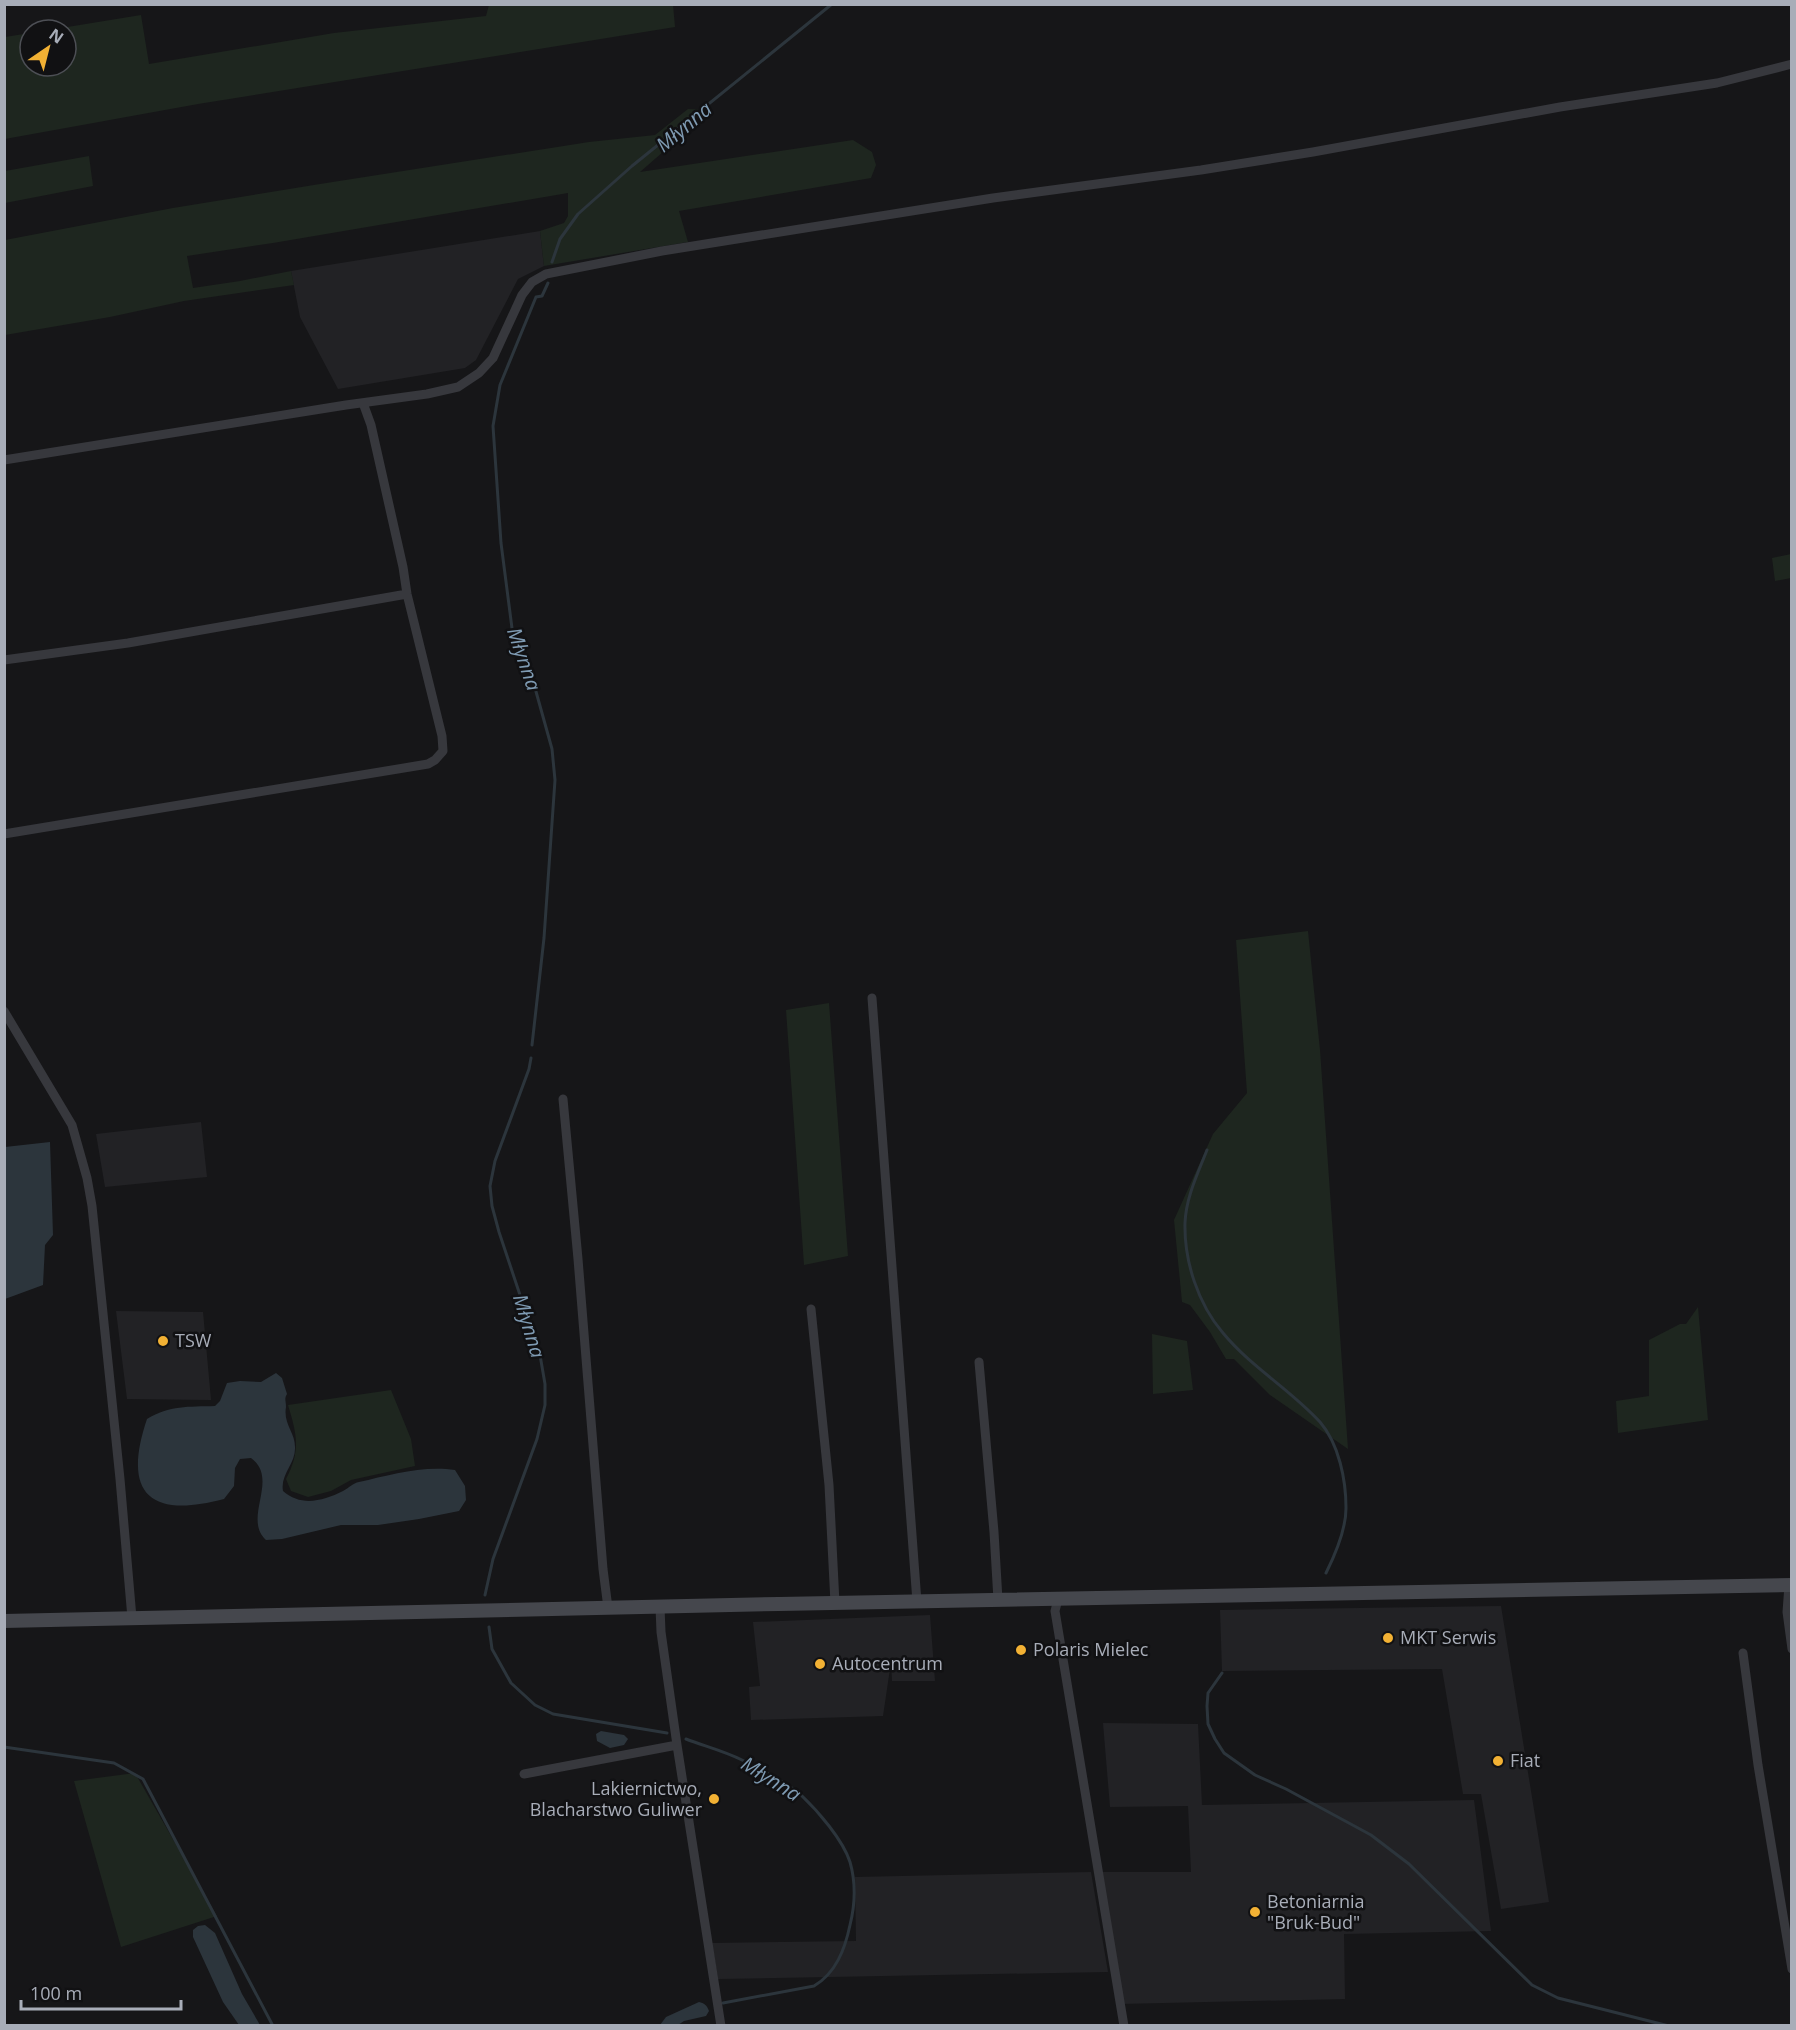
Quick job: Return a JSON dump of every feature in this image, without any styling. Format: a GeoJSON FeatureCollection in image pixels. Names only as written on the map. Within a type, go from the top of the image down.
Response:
{"type":"FeatureCollection","features":[{"type":"Feature","properties":{"kind":"street"},"geometry":{"type":"LineString","coordinates":[[4,460],[427,394],[458,387],[478,373],[493,358],[522,295],[532,282],[546,274],[662,251],[981,200],[1313,152],[1570,105],[1717,83],[1791,64]]}},
{"type":"Feature","properties":{"kind":"street"},"geometry":{"type":"LineString","coordinates":[[4,834],[428,764],[443,751],[442,736],[406,594],[403,567],[374,436],[363,403]]}},
{"type":"Feature","properties":{"kind":"street"},"geometry":{"type":"LineString","coordinates":[[4,660],[128,643],[406,594]]}},
{"type":"Feature","properties":{"kind":"street"},"geometry":{"type":"LineString","coordinates":[[872,998],[917,1602]]}},
{"type":"Feature","properties":{"kind":"street"},"geometry":{"type":"LineString","coordinates":[[4,1011],[72,1125],[87,1179],[111,1382],[132,1618]]}},
{"type":"Feature","properties":{"kind":"street"},"geometry":{"type":"LineString","coordinates":[[562,1099],[608,1608]]}},
{"type":"Feature","properties":{"kind":"street"},"geometry":{"type":"LineString","coordinates":[[811,1309],[828,1485],[836,1603]]}},
{"type":"Feature","properties":{"kind":"street"},"geometry":{"type":"LineString","coordinates":[[979,1362],[998,1600]]}},
{"type":"Feature","properties":{"kind":"street"},"geometry":{"type":"LineString","coordinates":[[4,1621],[1790,1585],[1787,1612],[1791,1650]]}},
{"type":"Feature","properties":{"kind":"street"},"geometry":{"type":"LineString","coordinates":[[1058,1599],[1055,1611],[1124,2025]]}},
{"type":"Feature","properties":{"kind":"street"},"geometry":{"type":"LineString","coordinates":[[660,1607],[661,1632],[677,1745],[721,2025]]}},
{"type":"Feature","properties":{"kind":"street"},"geometry":{"type":"LineString","coordinates":[[1743,1653],[1758,1765],[1791,1969]]}},
{"type":"Feature","properties":{"kind":"street"},"geometry":{"type":"LineString","coordinates":[[524,1774],[677,1745]]}},
{"type":"Feature","properties":{"kind":"shaded area"},"geometry":{"type":"Polygon","coordinates":[[[489,5],[673,5],[675,27],[198,104],[5,139],[5,37],[18,35],[18,78],[78,78],[78,25],[141,15],[149,64],[334,33],[486,16],[489,5]]]}},
{"type":"Feature","properties":{"kind":"shaded area"},"geometry":{"type":"Polygon","coordinates":[[[688,109],[711,110],[640,172],[853,140],[872,152],[876,165],[871,178],[679,211],[688,242],[544,266],[540,231],[564,223],[568,216],[568,193],[187,256],[193,288],[291,271],[294,285],[184,301],[110,317],[5,335],[5,240],[173,208],[320,184],[589,142],[655,135],[688,109]]]}},
{"type":"Feature","properties":{"kind":"shaded area"},"geometry":{"type":"Polygon","coordinates":[[[89,156],[93,186],[5,203],[5,171],[89,156]]]}},
{"type":"Feature","properties":{"kind":"shaded area"},"geometry":{"type":"Polygon","coordinates":[[[540,231],[544,266],[518,279],[476,360],[465,368],[338,389],[300,317],[291,271],[540,231]]]}},
{"type":"Feature","properties":{"kind":"shaded area"},"geometry":{"type":"Polygon","coordinates":[[[1791,554],[1791,578],[1775,581],[1772,558],[1791,554]]]}},
{"type":"Feature","properties":{"kind":"shaded area"},"geometry":{"type":"Polygon","coordinates":[[[1308,931],[1320,1050],[1348,1449],[1270,1395],[1234,1359],[1226,1359],[1190,1305],[1182,1302],[1174,1220],[1213,1134],[1247,1093],[1236,940],[1308,931]]]}},
{"type":"Feature","properties":{"kind":"shaded area"},"geometry":{"type":"Polygon","coordinates":[[[829,1003],[848,1256],[804,1265],[786,1010],[829,1003]]]}},
{"type":"Feature","properties":{"kind":"shaded area"},"geometry":{"type":"Polygon","coordinates":[[[201,1122],[207,1177],[105,1187],[96,1134],[201,1122]]]}},
{"type":"Feature","properties":{"kind":"shaded area"},"geometry":{"type":"Polygon","coordinates":[[[50,1142],[53,1235],[45,1245],[43,1285],[5,1299],[5,1147],[50,1142]]]}},
{"type":"Feature","properties":{"kind":"shaded area"},"geometry":{"type":"Polygon","coordinates":[[[1698,1307],[1708,1420],[1618,1433],[1616,1401],[1649,1396],[1649,1340],[1680,1324],[1686,1324],[1698,1307]]]}},
{"type":"Feature","properties":{"kind":"shaded area"},"geometry":{"type":"Polygon","coordinates":[[[116,1311],[203,1312],[211,1400],[127,1399],[116,1311]]]}},
{"type":"Feature","properties":{"kind":"shaded area"},"geometry":{"type":"Polygon","coordinates":[[[1152,1334],[1187,1341],[1193,1390],[1153,1394],[1152,1334]]]}},
{"type":"Feature","properties":{"kind":"shaded area"},"geometry":{"type":"Polygon","coordinates":[[[276,1373],[282,1378],[287,1394],[286,1418],[295,1447],[293,1459],[284,1479],[283,1491],[297,1499],[312,1501],[335,1495],[357,1483],[394,1474],[431,1469],[455,1470],[465,1486],[466,1500],[459,1511],[378,1525],[341,1525],[282,1539],[266,1540],[260,1531],[258,1521],[262,1477],[259,1467],[251,1458],[240,1459],[235,1468],[234,1486],[224,1499],[177,1505],[160,1502],[148,1494],[141,1482],[138,1466],[140,1445],[147,1419],[172,1409],[215,1406],[220,1401],[227,1383],[261,1382],[276,1373]]]}},
{"type":"Feature","properties":{"kind":"shaded area"},"geometry":{"type":"Polygon","coordinates":[[[391,1390],[411,1439],[415,1466],[351,1480],[331,1491],[308,1497],[291,1491],[286,1479],[294,1459],[296,1442],[288,1405],[391,1390]]]}},
{"type":"Feature","properties":{"kind":"shaded area"},"geometry":{"type":"Polygon","coordinates":[[[1501,1606],[1549,1902],[1501,1909],[1481,1794],[1463,1794],[1442,1669],[1222,1671],[1220,1610],[1501,1606]]]}},
{"type":"Feature","properties":{"kind":"shaded area"},"geometry":{"type":"Polygon","coordinates":[[[930,1615],[935,1681],[892,1681],[891,1662],[883,1716],[751,1720],[749,1687],[760,1686],[753,1622],[930,1615]]]}},
{"type":"Feature","properties":{"kind":"shaded area"},"geometry":{"type":"Polygon","coordinates":[[[1103,1723],[1198,1724],[1202,1805],[1474,1800],[1491,1931],[1344,1934],[1345,1999],[1120,2004],[1099,1872],[1191,1872],[1188,1806],[1110,1807],[1103,1723]]]}},
{"type":"Feature","properties":{"kind":"shaded area"},"geometry":{"type":"Polygon","coordinates":[[[601,1731],[624,1735],[628,1739],[624,1745],[610,1748],[597,1741],[596,1734],[601,1731]]]}},
{"type":"Feature","properties":{"kind":"shaded area"},"geometry":{"type":"Polygon","coordinates":[[[135,1773],[217,1916],[121,1947],[74,1781],[135,1773]]]}},
{"type":"Feature","properties":{"kind":"shaded area"},"geometry":{"type":"Polygon","coordinates":[[[1091,1872],[1108,1972],[718,1979],[712,1943],[856,1941],[855,1877],[1091,1872]]]}},
{"type":"Feature","properties":{"kind":"shaded area"},"geometry":{"type":"Polygon","coordinates":[[[205,1925],[215,1933],[242,1994],[260,2025],[239,2025],[223,2002],[193,1937],[193,1930],[205,1925]]]}},
{"type":"Feature","properties":{"kind":"shaded area"},"geometry":{"type":"Polygon","coordinates":[[[699,2002],[709,2011],[706,2016],[684,2021],[678,2025],[660,2025],[666,2017],[699,2002]]]}},
{"type":"Feature","properties":{"kind":"waterway","name":"Młynna"},"geometry":{"type":"LineString","coordinates":[[552,262],[560,239],[578,214],[632,166],[832,4]]}},
{"type":"Feature","properties":{"kind":"waterway","name":"Młynna"},"geometry":{"type":"LineString","coordinates":[[532,1045],[544,938],[555,780],[552,749],[535,688],[513,636],[501,543],[493,426],[500,385],[536,297],[542,296],[548,283]]}},
{"type":"Feature","properties":{"kind":"waterway","name":"Młynna"},"geometry":{"type":"LineString","coordinates":[[485,1595],[493,1559],[537,1439],[545,1405],[545,1384],[540,1355],[499,1232],[492,1206],[490,1186],[495,1161],[531,1058]]}},
{"type":"Feature","properties":{"kind":"waterway"},"geometry":{"type":"LineString","coordinates":[[1207,1150],[1193,1185],[1186,1213],[1185,1237],[1190,1267],[1206,1309],[1214,1322],[1246,1357],[1309,1410],[1327,1431],[1337,1451],[1345,1486],[1346,1516],[1337,1549],[1326,1573]]}},
{"type":"Feature","properties":{"kind":"waterway","name":"Młynna"},"geometry":{"type":"LineString","coordinates":[[489,1627],[492,1649],[511,1683],[535,1705],[553,1714],[667,1733]]}},
{"type":"Feature","properties":{"kind":"waterway"},"geometry":{"type":"LineString","coordinates":[[1222,1673],[1208,1693],[1207,1706],[1208,1724],[1224,1753],[1255,1775],[1286,1789],[1371,1835],[1409,1864],[1532,1985],[1558,1998],[1669,2026]]}},
{"type":"Feature","properties":{"kind":"waterway","name":"Młynna"},"geometry":{"type":"LineString","coordinates":[[686,1739],[742,1760],[781,1781],[801,1795],[822,1817],[842,1844],[850,1862],[853,1878],[854,1902],[848,1934],[838,1960],[822,1981],[814,1986],[723,2003]]}},
{"type":"Feature","properties":{"kind":"waterway"},"geometry":{"type":"LineString","coordinates":[[4,1747],[114,1763],[143,1779],[273,2026]]}},
{"type":"Feature","properties":{"kind":"place","name":"TSW"},"geometry":{"type":"Point","coordinates":[163,1341]}},
{"type":"Feature","properties":{"kind":"place","name":"MKT Serwis"},"geometry":{"type":"Point","coordinates":[1388,1638]}},
{"type":"Feature","properties":{"kind":"place","name":"Polaris Mielec"},"geometry":{"type":"Point","coordinates":[1021,1650]}},
{"type":"Feature","properties":{"kind":"place","name":"Autocentrum"},"geometry":{"type":"Point","coordinates":[820,1664]}},
{"type":"Feature","properties":{"kind":"place","name":"Fiat"},"geometry":{"type":"Point","coordinates":[1498,1761]}},
{"type":"Feature","properties":{"kind":"place","name":"Lakiernictwo, Blacharstwo Guliwer"},"geometry":{"type":"Point","coordinates":[714,1799]}},
{"type":"Feature","properties":{"kind":"place","name":"Betoniarnia \"Bruk-Bud\""},"geometry":{"type":"Point","coordinates":[1255,1912]}}]}
